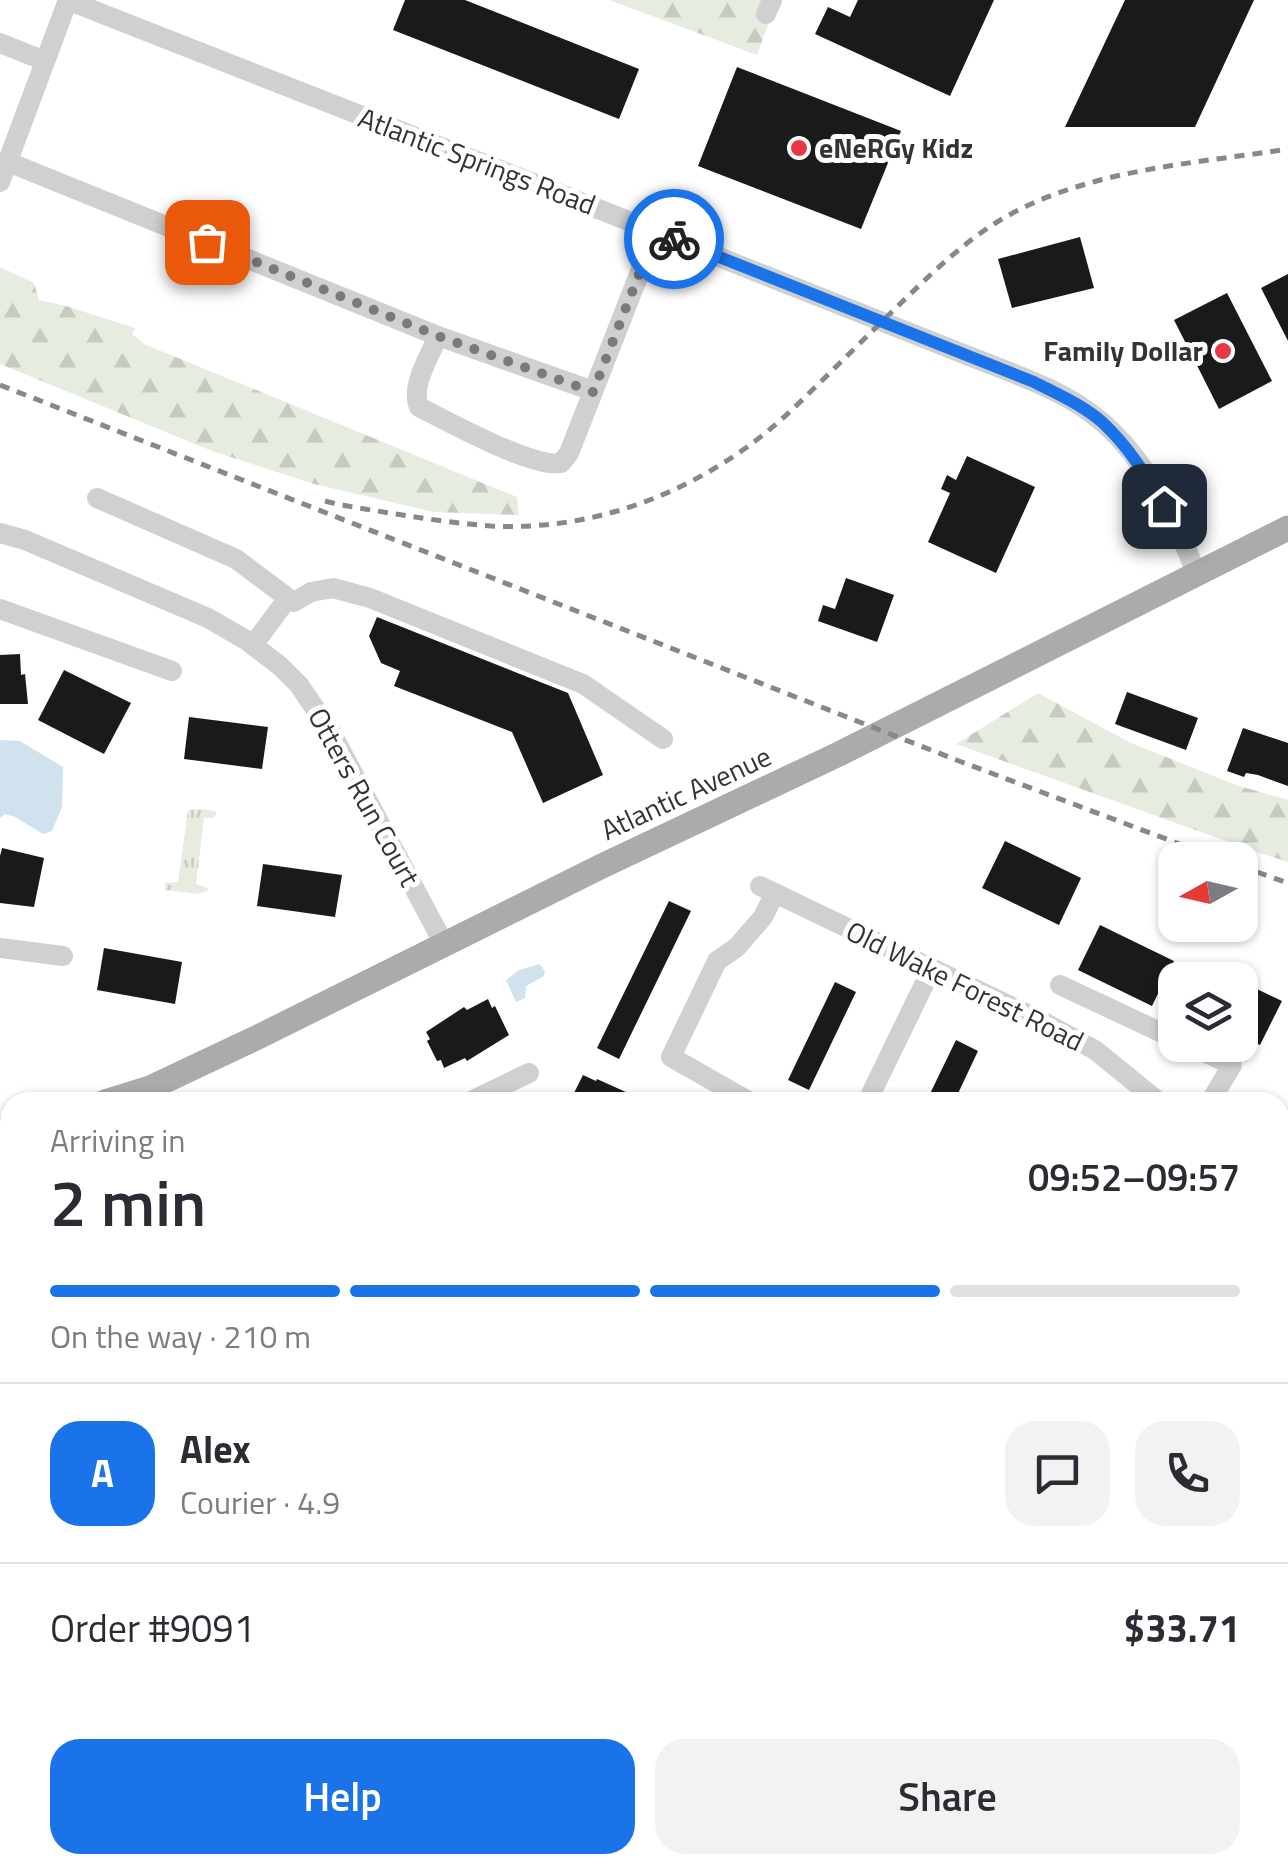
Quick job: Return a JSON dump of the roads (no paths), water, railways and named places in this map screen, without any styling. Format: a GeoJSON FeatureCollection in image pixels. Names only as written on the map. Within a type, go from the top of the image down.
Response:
{"type":"FeatureCollection","features":[{"type":"Feature","properties":{"kind":"main road","name":"Atlantic Avenue"},"geometry":{"type":"LineString","coordinates":[[137,1092],[821,763],[1288,528]]}},
{"type":"Feature","properties":{"kind":"street"},"geometry":{"type":"LineString","coordinates":[[68,0],[4,172],[593,392]]}},
{"type":"Feature","properties":{"kind":"street","name":"Atlantic Springs Road"},"geometry":{"type":"LineString","coordinates":[[68,0],[1034,382],[1100,420],[1122,442],[1181,535],[1196,574]]}},
{"type":"Feature","properties":{"kind":"street"},"geometry":{"type":"LineString","coordinates":[[0,43],[46,61]]}},
{"type":"Feature","properties":{"kind":"street"},"geometry":{"type":"LineString","coordinates":[[438,336],[417,388],[418,408],[530,460],[561,464],[569,453],[656,231]]}},
{"type":"Feature","properties":{"kind":"street"},"geometry":{"type":"LineString","coordinates":[[97,498],[236,559],[288,598],[253,645]]}},
{"type":"Feature","properties":{"kind":"street","name":"Otters Run Court"},"geometry":{"type":"LineString","coordinates":[[0,533],[208,618],[253,645],[300,685],[331,732],[444,944]]}},
{"type":"Feature","properties":{"kind":"street"},"geometry":{"type":"LineString","coordinates":[[294,602],[311,592],[333,588],[370,598],[583,684],[662,739]]}},
{"type":"Feature","properties":{"kind":"street"},"geometry":{"type":"LineString","coordinates":[[0,609],[172,670]]}},
{"type":"Feature","properties":{"kind":"street","name":"Old Wake Forest Road"},"geometry":{"type":"LineString","coordinates":[[732,1092],[671,1058],[717,960],[737,947],[762,918],[767,890],[1040,1020],[1095,1050],[1148,1092]]}},
{"type":"Feature","properties":{"kind":"street"},"geometry":{"type":"LineString","coordinates":[[0,948],[63,956]]}},
{"type":"Feature","properties":{"kind":"street"},"geometry":{"type":"LineString","coordinates":[[872,1092],[932,968]]}},
{"type":"Feature","properties":{"kind":"street"},"geometry":{"type":"LineString","coordinates":[[1060,985],[1158,1031]]}},
{"type":"Feature","properties":{"kind":"street"},"geometry":{"type":"LineString","coordinates":[[1216,1092],[1232,1065],[1226,1062]]}},
{"type":"Feature","properties":{"kind":"street"},"geometry":{"type":"LineString","coordinates":[[490,1092],[529,1073]]}},
{"type":"Feature","properties":{"kind":"water"},"geometry":{"type":"Polygon","coordinates":[[[0,740],[20,741],[63,767],[62,807],[52,831],[43,834],[5,814],[0,818],[0,740]]]}},
{"type":"Feature","properties":{"kind":"water"},"geometry":{"type":"Polygon","coordinates":[[[540,964],[544,976],[526,986],[525,998],[516,1002],[506,980],[519,970],[540,964]]]}},
{"type":"Feature","properties":{"kind":"railway"},"geometry":{"type":"LineString","coordinates":[[325,501],[460,523],[534,526],[576,521],[658,497],[733,457],[767,432],[938,268],[1002,219],[1035,202],[1105,179],[1288,149]]}},
{"type":"Feature","properties":{"kind":"railway"},"geometry":{"type":"LineString","coordinates":[[0,385],[1174,842]]}},
{"type":"Feature","properties":{"kind":"railway"},"geometry":{"type":"LineString","coordinates":[[1258,872],[1288,883]]}},
{"type":"Feature","properties":{"kind":"place","name":"eNeRGy Kidz"},"geometry":{"type":"Point","coordinates":[799,148]}},
{"type":"Feature","properties":{"kind":"place","name":"Family Dollar"},"geometry":{"type":"Point","coordinates":[1223,351]}}]}
